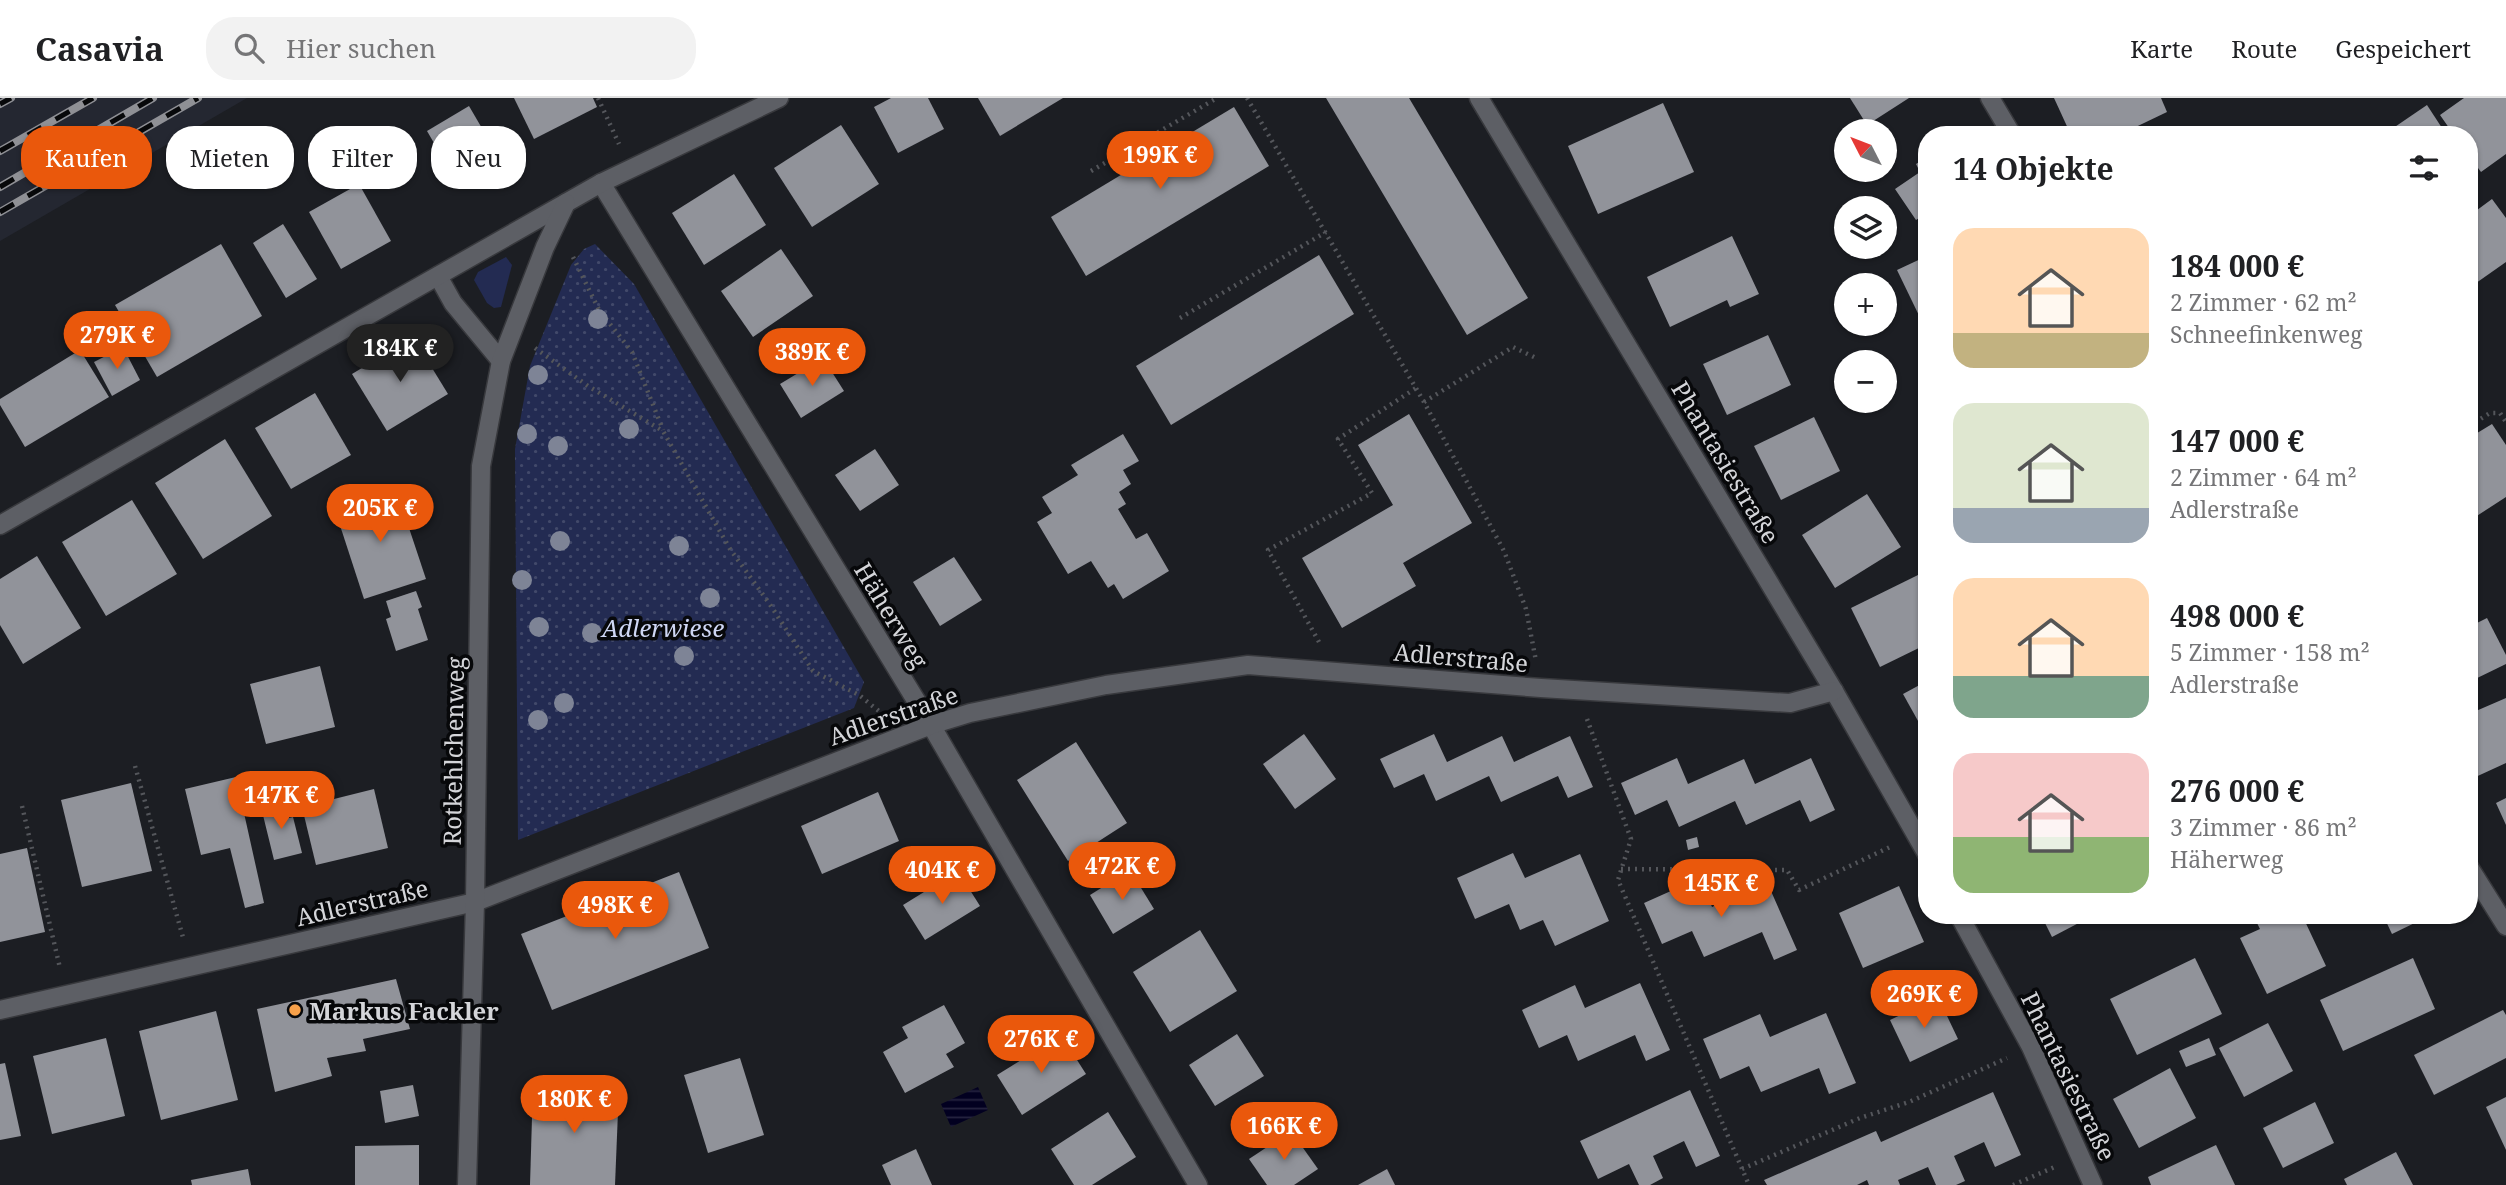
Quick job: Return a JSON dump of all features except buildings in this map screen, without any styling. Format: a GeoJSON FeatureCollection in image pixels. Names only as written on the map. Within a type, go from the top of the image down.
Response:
{"type":"FeatureCollection","features":[{"type":"Feature","properties":{"kind":"street"},"geometry":{"type":"LineString","coordinates":[[0,525],[601,183],[779,98]]}},
{"type":"Feature","properties":{"kind":"street","name":"Phantasiestraße"},"geometry":{"type":"LineString","coordinates":[[1479,98],[1834,691],[1918,838]]}},
{"type":"Feature","properties":{"kind":"street"},"geometry":{"type":"LineString","coordinates":[[1990,98],[2007,126]]}},
{"type":"Feature","properties":{"kind":"street","name":"Häherweg"},"geometry":{"type":"LineString","coordinates":[[601,183],[931,724],[1195,1184]]}},
{"type":"Feature","properties":{"kind":"street","name":"Rotkehlchenweg"},"geometry":{"type":"LineString","coordinates":[[467,1185],[475,902],[481,466],[501,361],[545,247],[566,203]]}},
{"type":"Feature","properties":{"kind":"street"},"geometry":{"type":"LineString","coordinates":[[438,276],[453,303],[501,361]]}},
{"type":"Feature","properties":{"kind":"street","name":"Adlerstraße"},"geometry":{"type":"LineString","coordinates":[[0,1010],[475,902],[931,724],[970,713],[1106,685],[1248,665],[1541,688],[1790,703],[1834,691]]}},
{"type":"Feature","properties":{"kind":"street"},"geometry":{"type":"LineString","coordinates":[[2478,881],[2506,926]]}},
{"type":"Feature","properties":{"kind":"street","name":"Phantasiestraße"},"geometry":{"type":"LineString","coordinates":[[1964,924],[2031,1047],[2093,1185]]}},
{"type":"Feature","properties":{"kind":"path"},"geometry":{"type":"LineString","coordinates":[[598,98],[622,151]]}},
{"type":"Feature","properties":{"kind":"path"},"geometry":{"type":"LineString","coordinates":[[1091,171],[1217,98]]}},
{"type":"Feature","properties":{"kind":"path"},"geometry":{"type":"LineString","coordinates":[[1247,98],[1424,402],[1504,551],[1526,609],[1541,688]]}},
{"type":"Feature","properties":{"kind":"path"},"geometry":{"type":"LineString","coordinates":[[1180,318],[1326,232]]}},
{"type":"Feature","properties":{"kind":"path"},"geometry":{"type":"LineString","coordinates":[[573,257],[599,310],[632,352],[663,431],[730,549],[813,671],[859,695],[880,712]]}},
{"type":"Feature","properties":{"kind":"path"},"geometry":{"type":"LineString","coordinates":[[534,347],[588,386],[663,431]]}},
{"type":"Feature","properties":{"kind":"path"},"geometry":{"type":"LineString","coordinates":[[1424,402],[1513,347],[1536,358]]}},
{"type":"Feature","properties":{"kind":"path"},"geometry":{"type":"LineString","coordinates":[[1335,671],[1268,550],[1372,493],[1338,439],[1416,388]]}},
{"type":"Feature","properties":{"kind":"path"},"geometry":{"type":"LineString","coordinates":[[2478,420],[2490,412],[2500,413],[2506,422]]}},
{"type":"Feature","properties":{"kind":"path"},"geometry":{"type":"LineString","coordinates":[[1576,690],[1631,839],[1618,880],[1749,1185]]}},
{"type":"Feature","properties":{"kind":"path"},"geometry":{"type":"LineString","coordinates":[[135,766],[184,942]]}},
{"type":"Feature","properties":{"kind":"path"},"geometry":{"type":"LineString","coordinates":[[22,806],[65,994]]}},
{"type":"Feature","properties":{"kind":"path"},"geometry":{"type":"LineString","coordinates":[[1621,869],[1787,870],[1799,890],[1916,835]]}},
{"type":"Feature","properties":{"kind":"path"},"geometry":{"type":"LineString","coordinates":[[1741,1169],[1860,1118],[1909,1102],[2031,1047]]}},
{"type":"Feature","properties":{"kind":"path"},"geometry":{"type":"LineString","coordinates":[[2013,1185],[2080,1156]]}},
{"type":"Feature","properties":{"kind":"shaded area"},"geometry":{"type":"Polygon","coordinates":[[[0,98],[247,98],[199,126],[166,126],[166,145],[152,153],[152,126],[21,126],[21,189],[90,189],[0,241],[0,98]]]}},
{"type":"Feature","properties":{"kind":"shaded area"},"geometry":{"type":"Polygon","coordinates":[[[978,1087],[988,1110],[951,1127],[941,1104],[978,1087]]]}},
{"type":"Feature","properties":{"kind":"green space","name":"Adlerwiese"},"geometry":{"type":"Polygon","coordinates":[[[595,244],[634,284],[864,682],[854,708],[518,840],[515,449],[530,366],[571,265],[584,249],[595,244]]]}},
{"type":"Feature","properties":{"kind":"green space"},"geometry":{"type":"Polygon","coordinates":[[[506,257],[512,265],[501,307],[494,308],[487,303],[474,280],[478,272],[506,257]]]}},
{"type":"Feature","properties":{"kind":"railway"},"geometry":{"type":"LineString","coordinates":[[0,104],[11,98]]}},
{"type":"Feature","properties":{"kind":"railway"},"geometry":{"type":"LineString","coordinates":[[0,151],[93,98]]}},
{"type":"Feature","properties":{"kind":"railway"},"geometry":{"type":"LineString","coordinates":[[0,187],[153,98]]}},
{"type":"Feature","properties":{"kind":"railway"},"geometry":{"type":"LineString","coordinates":[[0,212],[198,98]]}},
{"type":"Feature","properties":{"kind":"place","name":"Markus Fackler"},"geometry":{"type":"Point","coordinates":[295,1010]}}]}
